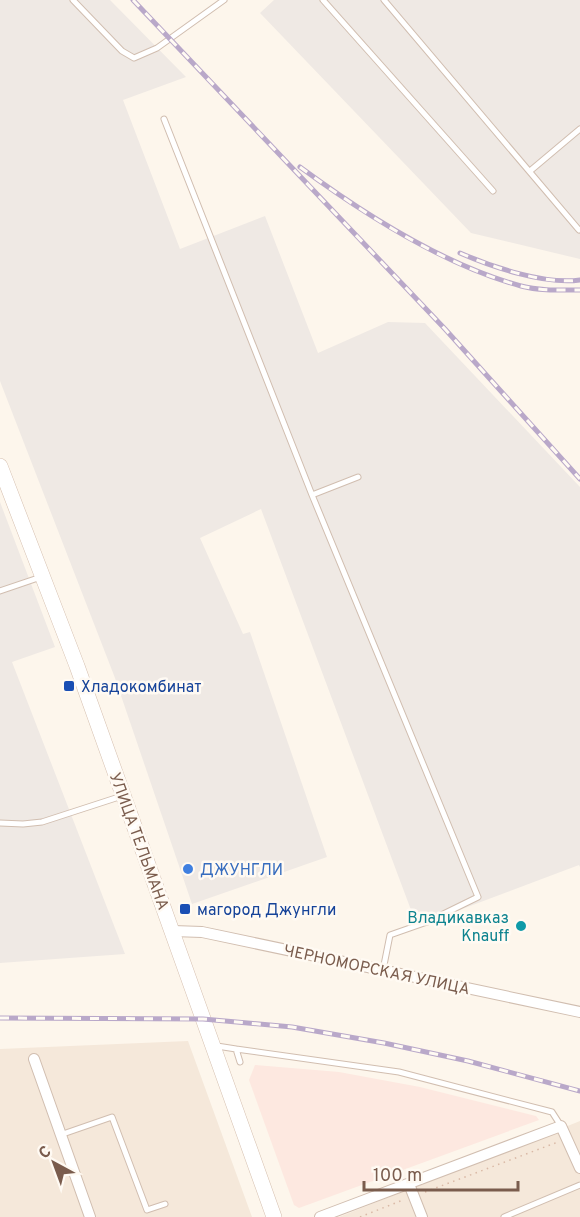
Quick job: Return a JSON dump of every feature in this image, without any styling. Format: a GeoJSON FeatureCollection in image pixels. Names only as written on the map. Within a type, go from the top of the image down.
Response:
{"type":"FeatureCollection","features":[{"type":"Feature","properties":{"kind":"street","name":"УЛИЦА ТЕЛЬМАНА"},"geometry":{"type":"LineString","coordinates":[[0,466],[124,795],[274,1217]]}},
{"type":"Feature","properties":{"kind":"street","name":"ЧЕРНОМОРСКАЯ УЛИЦА"},"geometry":{"type":"LineString","coordinates":[[173,932],[202,932],[580,1012]]}},
{"type":"Feature","properties":{"kind":"street"},"geometry":{"type":"LineString","coordinates":[[34,1059],[90,1217]]}},
{"type":"Feature","properties":{"kind":"street"},"geometry":{"type":"LineString","coordinates":[[320,1217],[561,1126],[580,1168]]}},
{"type":"Feature","properties":{"kind":"street"},"geometry":{"type":"LineString","coordinates":[[409,1184],[422,1217]]}},
{"type":"Feature","properties":{"kind":"lane"},"geometry":{"type":"LineString","coordinates":[[73,0],[122,51],[134,58],[157,48],[224,0]]}},
{"type":"Feature","properties":{"kind":"lane"},"geometry":{"type":"LineString","coordinates":[[323,0],[493,191]]}},
{"type":"Feature","properties":{"kind":"lane"},"geometry":{"type":"LineString","coordinates":[[384,0],[579,230]]}},
{"type":"Feature","properties":{"kind":"lane"},"geometry":{"type":"LineString","coordinates":[[164,119],[312,495],[478,897],[427,922],[390,935],[383,970]]}},
{"type":"Feature","properties":{"kind":"lane"},"geometry":{"type":"LineString","coordinates":[[530,171],[580,129]]}},
{"type":"Feature","properties":{"kind":"lane"},"geometry":{"type":"LineString","coordinates":[[312,495],[358,477]]}},
{"type":"Feature","properties":{"kind":"lane"},"geometry":{"type":"LineString","coordinates":[[0,591],[43,576]]}},
{"type":"Feature","properties":{"kind":"lane"},"geometry":{"type":"LineString","coordinates":[[0,822],[23,824],[42,822],[124,795]]}},
{"type":"Feature","properties":{"kind":"lane"},"geometry":{"type":"LineString","coordinates":[[213,1045],[399,1072],[552,1112],[561,1126]]}},
{"type":"Feature","properties":{"kind":"lane"},"geometry":{"type":"LineString","coordinates":[[236,1049],[240,1062]]}},
{"type":"Feature","properties":{"kind":"lane"},"geometry":{"type":"LineString","coordinates":[[60,1135],[112,1117],[147,1210],[165,1204]]}},
{"type":"Feature","properties":{"kind":"lane"},"geometry":{"type":"LineString","coordinates":[[504,1217],[580,1185]]}},
{"type":"Feature","properties":{"kind":"path"},"geometry":{"type":"LineString","coordinates":[[360,1217],[567,1139]]}},
{"type":"Feature","properties":{"kind":"shaded area"},"geometry":{"type":"Polygon","coordinates":[[[0,0],[110,0],[186,77],[123,100],[180,249],[265,216],[318,353],[388,322],[425,323],[580,487],[580,867],[579,865],[417,926],[261,509],[200,538],[243,634],[250,632],[327,857],[192,904],[115,678],[0,381],[0,0]]]}},
{"type":"Feature","properties":{"kind":"shaded area"},"geometry":{"type":"Polygon","coordinates":[[[274,0],[580,0],[580,259],[471,233],[260,13],[274,0]]]}},
{"type":"Feature","properties":{"kind":"shaded area"},"geometry":{"type":"Polygon","coordinates":[[[0,502],[55,647],[12,662],[125,954],[0,963],[0,502]]]}},
{"type":"Feature","properties":{"kind":"shaded area"},"geometry":{"type":"Polygon","coordinates":[[[188,1041],[252,1217],[0,1217],[0,1049],[188,1041]]]}},
{"type":"Feature","properties":{"kind":"shaded area"},"geometry":{"type":"Polygon","coordinates":[[[255,1065],[339,1072],[420,1087],[536,1116],[539,1120],[299,1208],[294,1205],[249,1080],[255,1065]]]}},
{"type":"Feature","properties":{"kind":"shaded area"},"geometry":{"type":"Polygon","coordinates":[[[580,1121],[580,1217],[339,1217],[580,1121]]]}},
{"type":"Feature","properties":{"kind":"railway"},"geometry":{"type":"LineString","coordinates":[[133,0],[445,329],[580,479]]}},
{"type":"Feature","properties":{"kind":"railway"},"geometry":{"type":"LineString","coordinates":[[300,167],[377,220],[434,252],[463,265],[528,288],[580,290]]}},
{"type":"Feature","properties":{"kind":"railway"},"geometry":{"type":"LineString","coordinates":[[460,253],[487,264],[535,277],[551,280],[580,280]]}},
{"type":"Feature","properties":{"kind":"railway"},"geometry":{"type":"LineString","coordinates":[[0,1018],[203,1019],[292,1027],[468,1061],[580,1091]]}},
{"type":"Feature","properties":{"kind":"place","name":"Хладокомбинат"},"geometry":{"type":"Point","coordinates":[69,686]}},
{"type":"Feature","properties":{"kind":"place","name":"ДЖУНГЛИ"},"geometry":{"type":"Point","coordinates":[188,869]}},
{"type":"Feature","properties":{"kind":"place","name":"магород Джунгли"},"geometry":{"type":"Point","coordinates":[185,909]}},
{"type":"Feature","properties":{"kind":"place","name":"Владикавказ Knauff"},"geometry":{"type":"Point","coordinates":[521,926]}}]}
